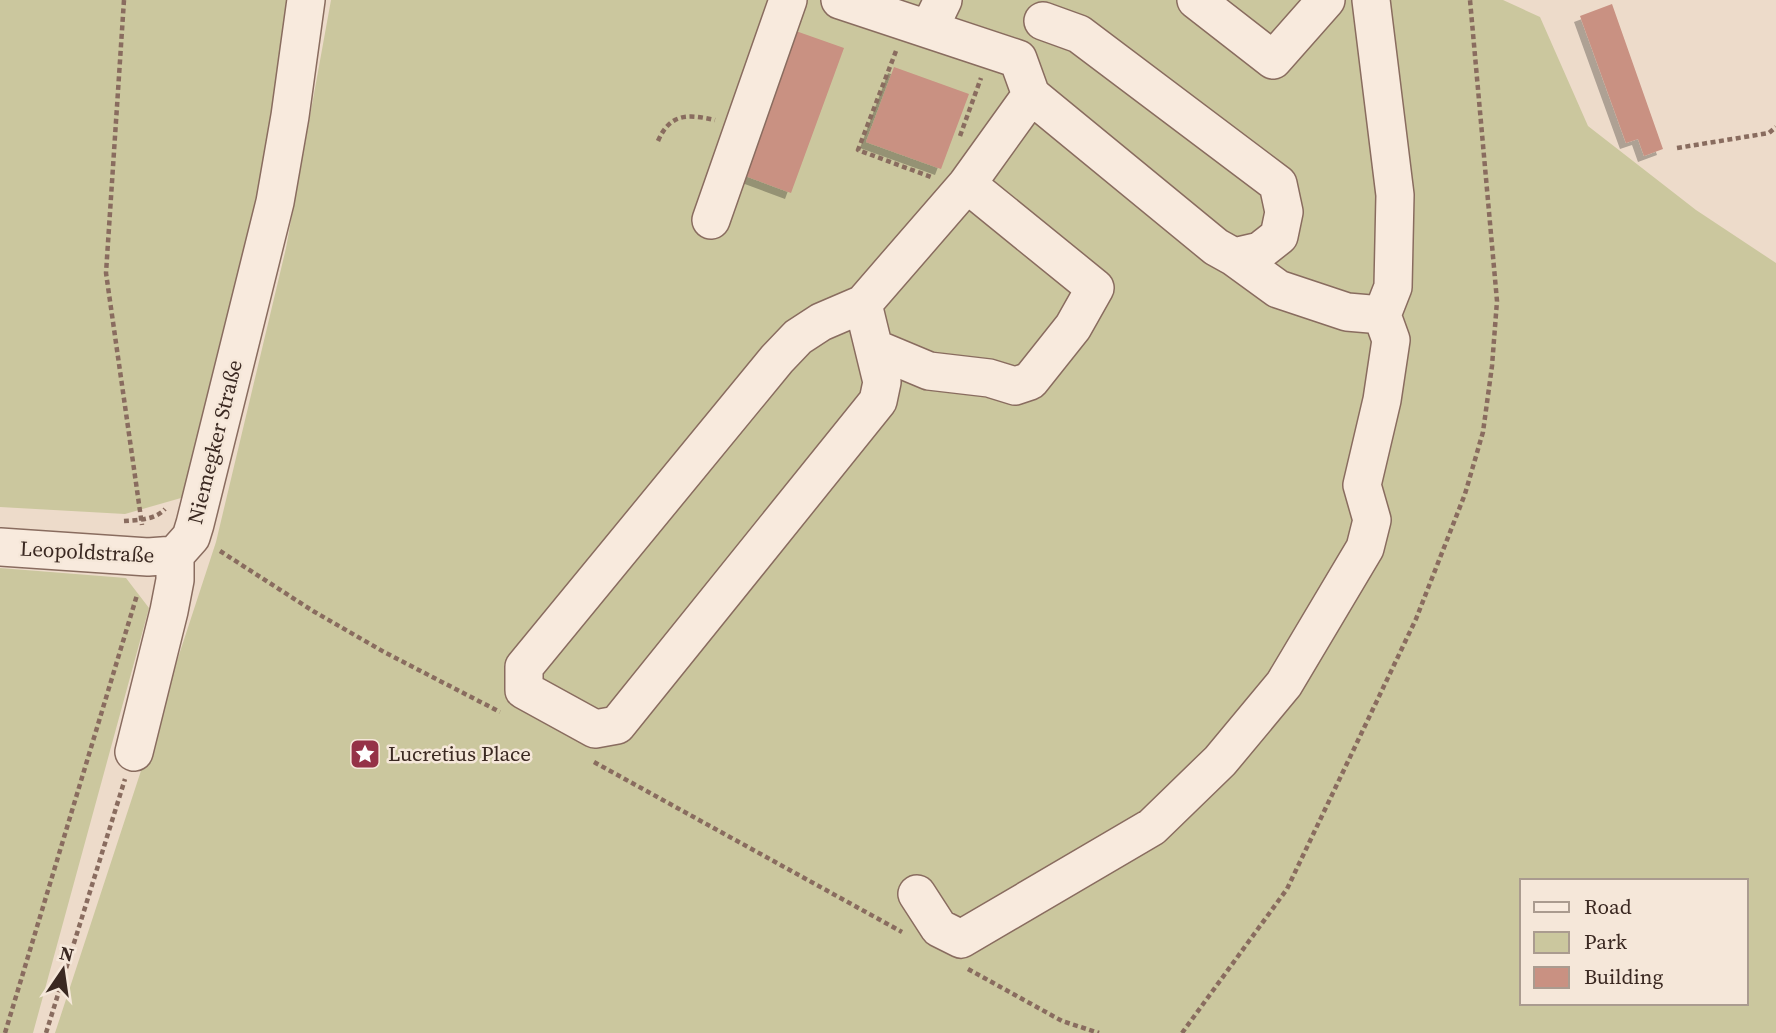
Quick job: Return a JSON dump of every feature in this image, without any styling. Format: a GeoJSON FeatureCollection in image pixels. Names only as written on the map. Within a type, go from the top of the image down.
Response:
{"type":"FeatureCollection","features":[{"type":"Feature","properties":{"kind":"street","name":"Niemegker Straße"},"geometry":{"type":"LineString","coordinates":[[134,752],[169,611],[175,580],[178,539],[275,202],[306,0]]}},
{"type":"Feature","properties":{"kind":"street"},"geometry":{"type":"LineString","coordinates":[[711,220],[788,0]]}},
{"type":"Feature","properties":{"kind":"street"},"geometry":{"type":"LineString","coordinates":[[840,0],[927,17],[1018,59],[1031,95],[1216,247],[1278,289],[1347,312],[1382,315]]}},
{"type":"Feature","properties":{"kind":"street"},"geometry":{"type":"LineString","coordinates":[[1196,0],[1273,60],[1326,0]]}},
{"type":"Feature","properties":{"kind":"street"},"geometry":{"type":"LineString","coordinates":[[917,894],[939,928],[961,939],[1152,827],[1220,761],[1284,684],[1365,548],[1372,520],[1362,485],[1382,400],[1391,340],[1382,315],[1392,288],[1395,195],[1371,0]]}},
{"type":"Feature","properties":{"kind":"street"},"geometry":{"type":"LineString","coordinates":[[1018,59],[1051,10],[1278,184],[1284,212],[1279,236],[1260,251],[1234,257]]}},
{"type":"Feature","properties":{"kind":"street"},"geometry":{"type":"LineString","coordinates":[[863,304],[882,382],[878,401],[617,724],[595,729],[524,690],[524,667],[777,359],[798,337],[821,322],[863,304],[955,183],[1031,95]]}},
{"type":"Feature","properties":{"kind":"street"},"geometry":{"type":"LineString","coordinates":[[874,348],[929,371],[989,378],[1015,386],[1030,381],[1073,327],[1095,288],[955,183]]}},
{"type":"Feature","properties":{"kind":"street","name":"Leopoldstraße"},"geometry":{"type":"LineString","coordinates":[[0,547],[178,539]]}},
{"type":"Feature","properties":{"kind":"path"},"geometry":{"type":"LineString","coordinates":[[124,0],[106,274],[141,520]]}},
{"type":"Feature","properties":{"kind":"path"},"geometry":{"type":"LineString","coordinates":[[927,17],[858,150],[955,183]]}},
{"type":"Feature","properties":{"kind":"path"},"geometry":{"type":"LineString","coordinates":[[957,144],[982,74]]}},
{"type":"Feature","properties":{"kind":"path"},"geometry":{"type":"LineString","coordinates":[[659,141],[664,129],[682,117],[715,119],[743,129]]}},
{"type":"Feature","properties":{"kind":"path"},"geometry":{"type":"LineString","coordinates":[[1677,148],[1769,133],[1776,127]]}},
{"type":"Feature","properties":{"kind":"path"},"geometry":{"type":"LineString","coordinates":[[5,1033],[178,539],[176,505],[166,508],[160,515],[141,520],[111,520]]}},
{"type":"Feature","properties":{"kind":"path"},"geometry":{"type":"LineString","coordinates":[[141,520],[178,539],[225,554],[313,611],[372,645],[505,714]]}},
{"type":"Feature","properties":{"kind":"path"},"geometry":{"type":"LineString","coordinates":[[46,1033],[134,752]]}},
{"type":"Feature","properties":{"kind":"path"},"geometry":{"type":"LineString","coordinates":[[587,758],[903,933]]}},
{"type":"Feature","properties":{"kind":"path"},"geometry":{"type":"LineString","coordinates":[[964,967],[1062,1021],[1099,1033]]}},
{"type":"Feature","properties":{"kind":"green space"},"geometry":{"type":"Polygon","coordinates":[[[0,0],[290,0],[282,71],[248,254],[188,496],[125,514],[0,507],[0,0]]]}},
{"type":"Feature","properties":{"kind":"green space"},"geometry":{"type":"Polygon","coordinates":[[[331,0],[1503,0],[1540,17],[1588,126],[1696,210],[1776,263],[1776,1033],[55,1033],[216,542],[286,248],[331,0]]]}},
{"type":"Feature","properties":{"kind":"green space"},"geometry":{"type":"Polygon","coordinates":[[[0,568],[126,578],[149,608],[33,1033],[0,1033],[0,568]]]}},
{"type":"Feature","properties":{"kind":"building"},"geometry":{"type":"Polygon","coordinates":[[[1612,4],[1663,149],[1644,156],[1638,139],[1626,143],[1580,16],[1612,4]]]}},
{"type":"Feature","properties":{"kind":"building"},"geometry":{"type":"Polygon","coordinates":[[[793,30],[844,48],[791,193],[740,174],[793,30]]]}},
{"type":"Feature","properties":{"kind":"building"},"geometry":{"type":"Polygon","coordinates":[[[894,67],[969,94],[941,169],[866,142],[894,67]]]}},
{"type":"Feature","properties":{"kind":"place","name":"Lucretius Place"},"geometry":{"type":"Point","coordinates":[365,754]}}]}
